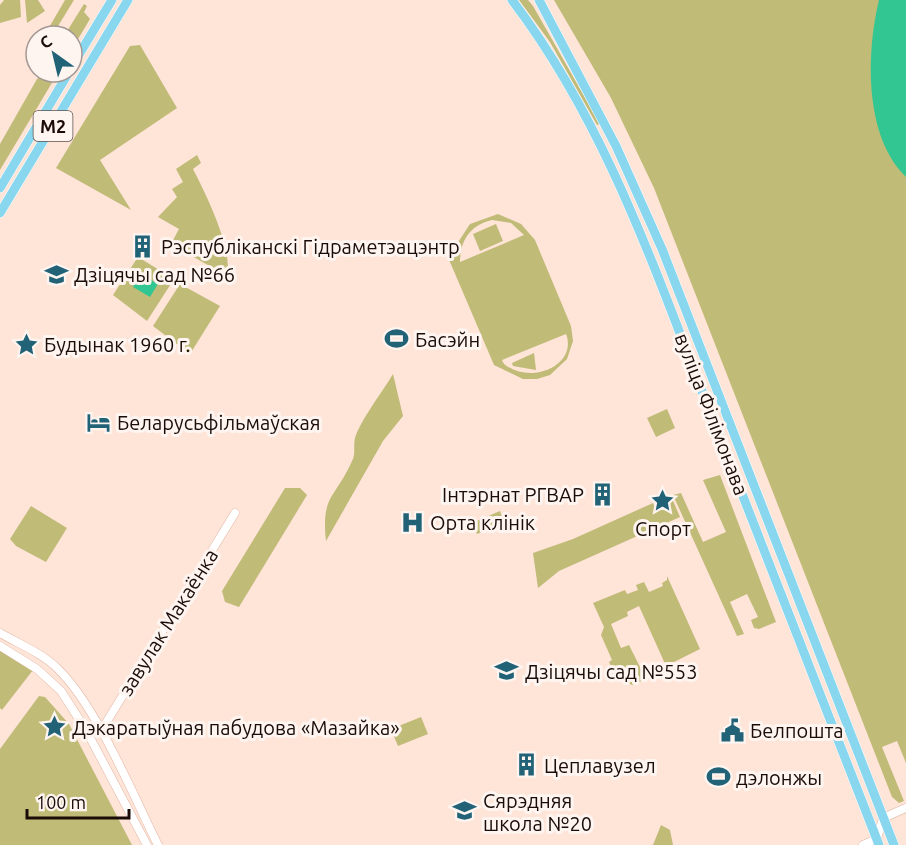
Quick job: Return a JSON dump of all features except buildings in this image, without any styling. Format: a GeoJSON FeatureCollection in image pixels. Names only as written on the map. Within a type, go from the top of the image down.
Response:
{"type":"FeatureCollection","features":[{"type":"Feature","properties":{"kind":"main road"},"geometry":{"type":"LineString","coordinates":[[84,46],[112,0]]}},
{"type":"Feature","properties":{"kind":"main road","name":"М2"},"geometry":{"type":"LineString","coordinates":[[0,213],[128,0]]}},
{"type":"Feature","properties":{"kind":"main road","name":"вуліца Філімонава"},"geometry":{"type":"LineString","coordinates":[[512,0],[556,61],[604,151],[650,255],[878,842]]}},
{"type":"Feature","properties":{"kind":"main road","name":"вуліца Філімонава"},"geometry":{"type":"LineString","coordinates":[[539,0],[616,146],[662,249],[894,845]]}},
{"type":"Feature","properties":{"kind":"main road","name":"М2"},"geometry":{"type":"LineString","coordinates":[[0,188],[62,84]]}},
{"type":"Feature","properties":{"kind":"main road"},"geometry":{"type":"LineString","coordinates":[[604,151],[616,146]]}},
{"type":"Feature","properties":{"kind":"main road"},"geometry":{"type":"LineString","coordinates":[[724,447],[737,442]]}},
{"type":"Feature","properties":{"kind":"main road"},"geometry":{"type":"LineString","coordinates":[[756,527],[768,522]]}},
{"type":"Feature","properties":{"kind":"main road"},"geometry":{"type":"LineString","coordinates":[[812,674],[825,669]]}},
{"type":"Feature","properties":{"kind":"street","name":"завулак Макаёнка"},"geometry":{"type":"LineString","coordinates":[[99,730],[104,726],[235,513]]}},
{"type":"Feature","properties":{"kind":"street"},"geometry":{"type":"LineString","coordinates":[[0,633],[52,664],[68,681],[99,730],[158,845]]}},
{"type":"Feature","properties":{"kind":"street"},"geometry":{"type":"LineString","coordinates":[[0,646],[45,675],[61,691],[86,730],[147,845]]}},
{"type":"Feature","properties":{"kind":"street"},"geometry":{"type":"LineString","coordinates":[[45,675],[52,664]]}},
{"type":"Feature","properties":{"kind":"street"},"geometry":{"type":"LineString","coordinates":[[863,845],[878,842],[883,818],[906,808]]}},
{"type":"Feature","properties":{"kind":"shaded area"},"geometry":{"type":"Polygon","coordinates":[[[4,0],[20,0],[21,17],[0,23],[0,5],[4,0]]]}},
{"type":"Feature","properties":{"kind":"shaded area"},"geometry":{"type":"Polygon","coordinates":[[[25,0],[38,0],[45,11],[27,23],[25,0]]]}},
{"type":"Feature","properties":{"kind":"shaded area"},"geometry":{"type":"Polygon","coordinates":[[[65,0],[74,0],[59,24],[51,24],[65,0]]]}},
{"type":"Feature","properties":{"kind":"shaded area"},"geometry":{"type":"Polygon","coordinates":[[[519,0],[528,0],[533,6],[600,124],[597,125],[550,42],[519,0]]]}},
{"type":"Feature","properties":{"kind":"shaded area"},"geometry":{"type":"Polygon","coordinates":[[[554,0],[906,0],[906,763],[897,741],[882,747],[904,801],[899,803],[892,797],[654,188],[611,98],[554,0]]]}},
{"type":"Feature","properties":{"kind":"shaded area"},"geometry":{"type":"Polygon","coordinates":[[[879,0],[906,0],[906,177],[892,160],[882,140],[872,93],[872,44],[879,0]]]}},
{"type":"Feature","properties":{"kind":"shaded area"},"geometry":{"type":"Polygon","coordinates":[[[84,4],[87,6],[84,12],[90,19],[84,29],[84,24],[72,24],[84,4]]]}},
{"type":"Feature","properties":{"kind":"shaded area"},"geometry":{"type":"Polygon","coordinates":[[[140,45],[177,108],[100,160],[131,210],[56,168],[130,46],[140,45]]]}},
{"type":"Feature","properties":{"kind":"shaded area"},"geometry":{"type":"Polygon","coordinates":[[[34,84],[51,84],[0,170],[0,144],[34,84]]]}},
{"type":"Feature","properties":{"kind":"shaded area"},"geometry":{"type":"Polygon","coordinates":[[[197,155],[201,163],[193,169],[222,237],[228,265],[227,276],[171,244],[179,229],[158,217],[177,197],[172,189],[183,182],[176,169],[197,155]]]}},
{"type":"Feature","properties":{"kind":"shaded area"},"geometry":{"type":"Polygon","coordinates":[[[498,214],[521,224],[535,240],[571,326],[573,341],[567,359],[550,375],[537,379],[523,379],[494,365],[444,248],[453,244],[455,247],[470,224],[498,214]],[[492,220],[484,222],[468,235],[462,247],[460,262],[524,235],[511,223],[492,220]],[[566,334],[502,360],[504,364],[515,370],[527,373],[550,369],[565,355],[568,345],[566,334]]]}},
{"type":"Feature","properties":{"kind":"shaded area"},"geometry":{"type":"Polygon","coordinates":[[[496,224],[503,241],[480,251],[473,234],[496,224]]]}},
{"type":"Feature","properties":{"kind":"shaded area"},"geometry":{"type":"Polygon","coordinates":[[[138,257],[174,279],[147,321],[113,295],[138,257]]]}},
{"type":"Feature","properties":{"kind":"shaded area"},"geometry":{"type":"Polygon","coordinates":[[[141,274],[158,284],[150,297],[133,287],[141,274]]]}},
{"type":"Feature","properties":{"kind":"shaded area"},"geometry":{"type":"Polygon","coordinates":[[[180,284],[220,306],[190,354],[153,326],[180,284]]]}},
{"type":"Feature","properties":{"kind":"shaded area"},"geometry":{"type":"Polygon","coordinates":[[[534,353],[536,370],[513,366],[512,363],[534,353]]]}},
{"type":"Feature","properties":{"kind":"shaded area"},"geometry":{"type":"Polygon","coordinates":[[[393,374],[403,416],[383,441],[326,541],[325,526],[328,505],[353,458],[354,441],[358,431],[393,374]]]}},
{"type":"Feature","properties":{"kind":"shaded area"},"geometry":{"type":"Polygon","coordinates":[[[667,409],[675,428],[656,437],[647,418],[667,409]]]}},
{"type":"Feature","properties":{"kind":"shaded area"},"geometry":{"type":"Polygon","coordinates":[[[720,475],[776,622],[759,629],[754,628],[751,620],[758,617],[747,594],[730,602],[744,634],[737,636],[673,495],[681,493],[703,542],[726,532],[703,480],[720,475]]]}},
{"type":"Feature","properties":{"kind":"shaded area"},"geometry":{"type":"Polygon","coordinates":[[[285,488],[300,488],[307,495],[239,607],[225,602],[222,591],[285,488]]]}},
{"type":"Feature","properties":{"kind":"shaded area"},"geometry":{"type":"Polygon","coordinates":[[[671,496],[680,517],[559,571],[538,588],[533,553],[573,539],[653,503],[655,508],[664,504],[663,499],[671,496]]]}},
{"type":"Feature","properties":{"kind":"shaded area"},"geometry":{"type":"Polygon","coordinates":[[[31,506],[67,528],[46,562],[16,546],[10,539],[31,506]]]}},
{"type":"Feature","properties":{"kind":"shaded area"},"geometry":{"type":"Polygon","coordinates":[[[500,511],[504,523],[477,534],[472,523],[500,511]]]}},
{"type":"Feature","properties":{"kind":"shaded area"},"geometry":{"type":"Polygon","coordinates":[[[667,576],[700,649],[666,666],[639,606],[627,612],[628,616],[611,624],[621,648],[629,645],[646,679],[633,685],[624,682],[613,671],[609,662],[612,660],[601,635],[604,627],[593,603],[625,590],[627,594],[638,590],[636,585],[644,582],[649,592],[663,586],[662,583],[667,580],[667,576]]]}},
{"type":"Feature","properties":{"kind":"shaded area"},"geometry":{"type":"Polygon","coordinates":[[[0,650],[33,670],[2,710],[0,708],[0,650]]]}},
{"type":"Feature","properties":{"kind":"shaded area"},"geometry":{"type":"Polygon","coordinates":[[[39,696],[45,697],[69,724],[132,845],[0,845],[0,749],[39,696]]]}},
{"type":"Feature","properties":{"kind":"shaded area"},"geometry":{"type":"Polygon","coordinates":[[[421,717],[428,734],[398,746],[391,729],[421,717]]]}},
{"type":"Feature","properties":{"kind":"shaded area"},"geometry":{"type":"Polygon","coordinates":[[[661,825],[670,830],[673,845],[653,845],[661,825]]]}},
{"type":"Feature","properties":{"kind":"place","name":"Рэспубліканскі Гідраметэацэнтр"},"geometry":{"type":"Point","coordinates":[143,246]}},
{"type":"Feature","properties":{"kind":"place","name":"Дзіцячы сад №66"},"geometry":{"type":"Point","coordinates":[56,274]}},
{"type":"Feature","properties":{"kind":"place","name":"Басэйн"},"geometry":{"type":"Point","coordinates":[397,339]}},
{"type":"Feature","properties":{"kind":"place","name":"Будынак 1960 г."},"geometry":{"type":"Point","coordinates":[26,344]}},
{"type":"Feature","properties":{"kind":"place","name":"Беларусьфільмаўская"},"geometry":{"type":"Point","coordinates":[99,422]}},
{"type":"Feature","properties":{"kind":"place","name":"Інтэрнат РГВАР"},"geometry":{"type":"Point","coordinates":[602,494]}},
{"type":"Feature","properties":{"kind":"place","name":"Спорт"},"geometry":{"type":"Point","coordinates":[663,500]}},
{"type":"Feature","properties":{"kind":"place","name":"Орта клінік"},"geometry":{"type":"Point","coordinates":[412,522]}},
{"type":"Feature","properties":{"kind":"place","name":"Дзіцячы сад №553"},"geometry":{"type":"Point","coordinates":[507,671]}},
{"type":"Feature","properties":{"kind":"place","name":"Дэкаратыўная пабудова «Мазайка»"},"geometry":{"type":"Point","coordinates":[54,727]}},
{"type":"Feature","properties":{"kind":"place","name":"Белпошта"},"geometry":{"type":"Point","coordinates":[732,730]}},
{"type":"Feature","properties":{"kind":"place","name":"Цеплавузел"},"geometry":{"type":"Point","coordinates":[526,765]}},
{"type":"Feature","properties":{"kind":"place","name":"дэлонжы"},"geometry":{"type":"Point","coordinates":[718,777]}},
{"type":"Feature","properties":{"kind":"place","name":"Сярэдняя школа №20"},"geometry":{"type":"Point","coordinates":[465,811]}}]}
